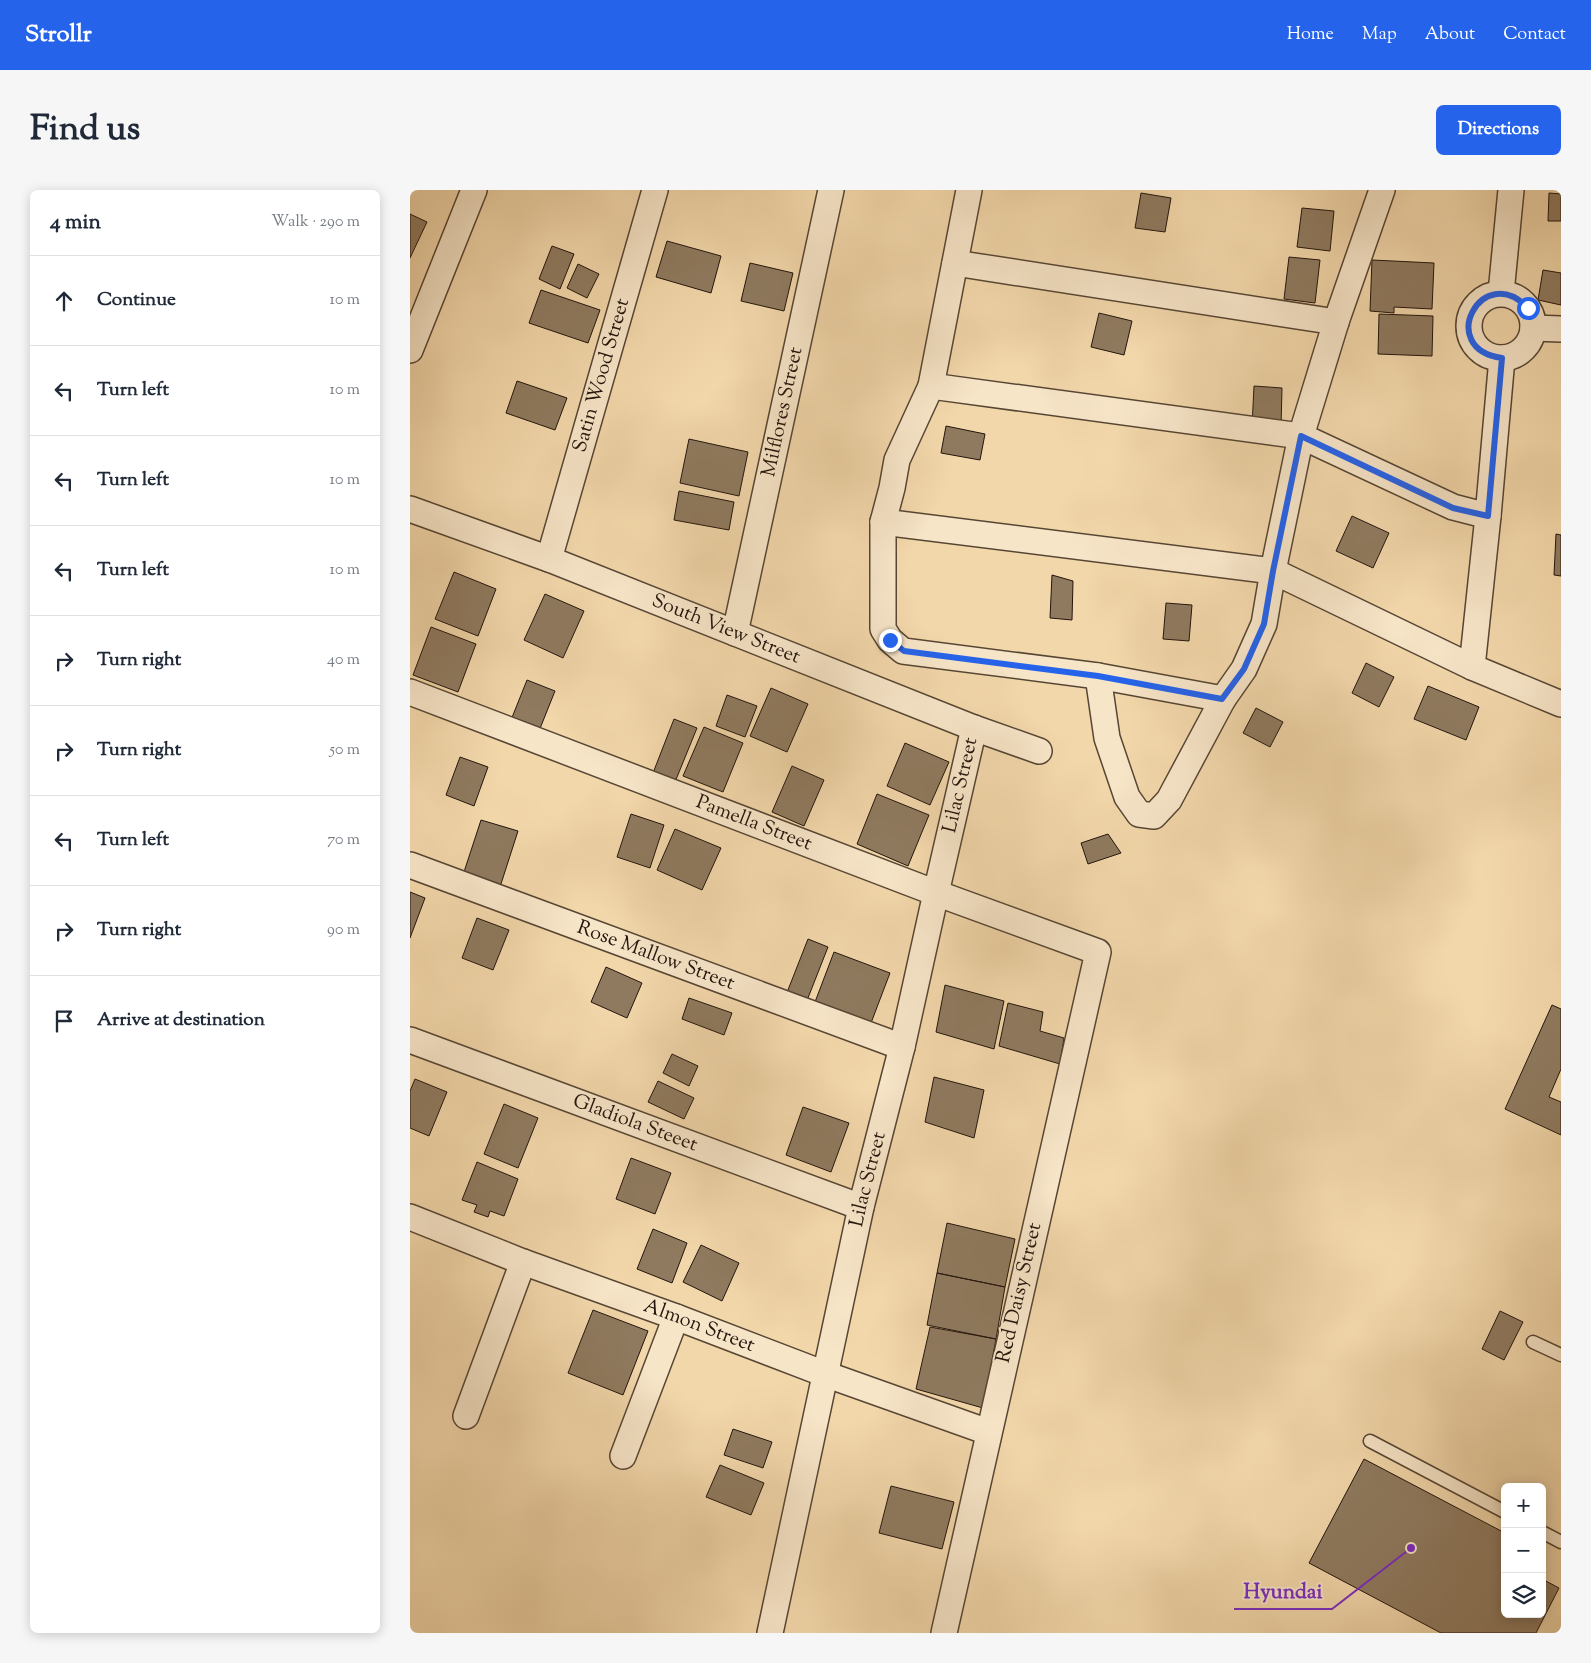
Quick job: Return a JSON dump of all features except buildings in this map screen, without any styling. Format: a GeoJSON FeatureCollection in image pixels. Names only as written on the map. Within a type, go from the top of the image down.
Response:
{"type":"FeatureCollection","features":[{"type":"Feature","properties":{"kind":"street"},"geometry":{"type":"LineString","coordinates":[[410,350],[474,190]]}},
{"type":"Feature","properties":{"kind":"street","name":"Satin Wood Street"},"geometry":{"type":"LineString","coordinates":[[549,560],[654,190]]}},
{"type":"Feature","properties":{"kind":"street","name":"Milflores Street"},"geometry":{"type":"LineString","coordinates":[[735,633],[831,190]]}},
{"type":"Feature","properties":{"kind":"street"},"geometry":{"type":"LineString","coordinates":[[969,190],[931,386],[898,460],[883,522],[883,629],[890,640],[904,651],[1098,676],[1222,699]]}},
{"type":"Feature","properties":{"kind":"street"},"geometry":{"type":"LineString","coordinates":[[1098,676],[1107,738],[1127,797],[1139,814],[1154,816],[1168,800],[1222,699],[1244,669],[1264,624],[1301,436],[1336,322],[1382,190]]}},
{"type":"Feature","properties":{"kind":"street"},"geometry":{"type":"LineString","coordinates":[[1501,293],[1511,190]]}},
{"type":"Feature","properties":{"kind":"street"},"geometry":{"type":"LineString","coordinates":[[955,263],[1336,322]]}},
{"type":"Feature","properties":{"kind":"street"},"geometry":{"type":"LineString","coordinates":[[1501,293],[1511,295],[1524,304],[1532,317],[1533,328],[1527,346],[1520,352],[1511,357],[1491,357],[1482,353],[1474,346],[1469,336],[1469,316],[1478,303],[1491,295],[1501,293]]}},
{"type":"Feature","properties":{"kind":"street"},"geometry":{"type":"LineString","coordinates":[[1533,328],[1561,329]]}},
{"type":"Feature","properties":{"kind":"street"},"geometry":{"type":"LineString","coordinates":[[1472,667],[1502,358]]}},
{"type":"Feature","properties":{"kind":"street"},"geometry":{"type":"LineString","coordinates":[[931,386],[1301,436],[1453,508],[1488,516]]}},
{"type":"Feature","properties":{"kind":"street","name":"South View Street"},"geometry":{"type":"LineString","coordinates":[[410,509],[549,560],[974,728],[1039,751]]}},
{"type":"Feature","properties":{"kind":"street"},"geometry":{"type":"LineString","coordinates":[[883,522],[1273,571],[1472,667],[1561,704]]}},
{"type":"Feature","properties":{"kind":"street","name":"Pamella Street"},"geometry":{"type":"LineString","coordinates":[[410,692],[936,893],[1098,952]]}},
{"type":"Feature","properties":{"kind":"street","name":"Lilac Street"},"geometry":{"type":"LineString","coordinates":[[770,1633],[861,1207],[902,1047],[974,728]]}},
{"type":"Feature","properties":{"kind":"street","name":"Rose Mallow Street"},"geometry":{"type":"LineString","coordinates":[[410,865],[902,1047]]}},
{"type":"Feature","properties":{"kind":"street","name":"Red Daisy Street"},"geometry":{"type":"LineString","coordinates":[[944,1633],[1098,952]]}},
{"type":"Feature","properties":{"kind":"street","name":"Gladiola Steeet"},"geometry":{"type":"LineString","coordinates":[[410,1040],[861,1207]]}},
{"type":"Feature","properties":{"kind":"street","name":"Almon Street"},"geometry":{"type":"LineString","coordinates":[[410,1217],[523,1262],[988,1432]]}},
{"type":"Feature","properties":{"kind":"street"},"geometry":{"type":"LineString","coordinates":[[466,1416],[523,1262]]}},
{"type":"Feature","properties":{"kind":"street"},"geometry":{"type":"LineString","coordinates":[[623,1456],[676,1317]]}},
{"type":"Feature","properties":{"kind":"lane"},"geometry":{"type":"LineString","coordinates":[[1533,1342],[1561,1355]]}},
{"type":"Feature","properties":{"kind":"lane"},"geometry":{"type":"LineString","coordinates":[[1370,1441],[1501,1510]]}},
{"type":"Feature","properties":{"kind":"lane"},"geometry":{"type":"LineString","coordinates":[[1546,1534],[1561,1542]]}},
{"type":"Feature","properties":{"kind":"place","name":"Hyundai"},"geometry":{"type":"Point","coordinates":[1411,1548]}},
{"type":"Feature","properties":{"kind":"route"},"geometry":{"type":"LineString","coordinates":[[890,640],[904,651],[1098,676],[1222,699],[1244,669],[1264,624],[1301,436],[1453,508],[1488,516],[1502,358],[1491,357],[1482,353],[1474,346],[1469,336],[1469,316],[1482,299],[1501,293],[1511,295],[1520,300],[1528,308]]}}]}
